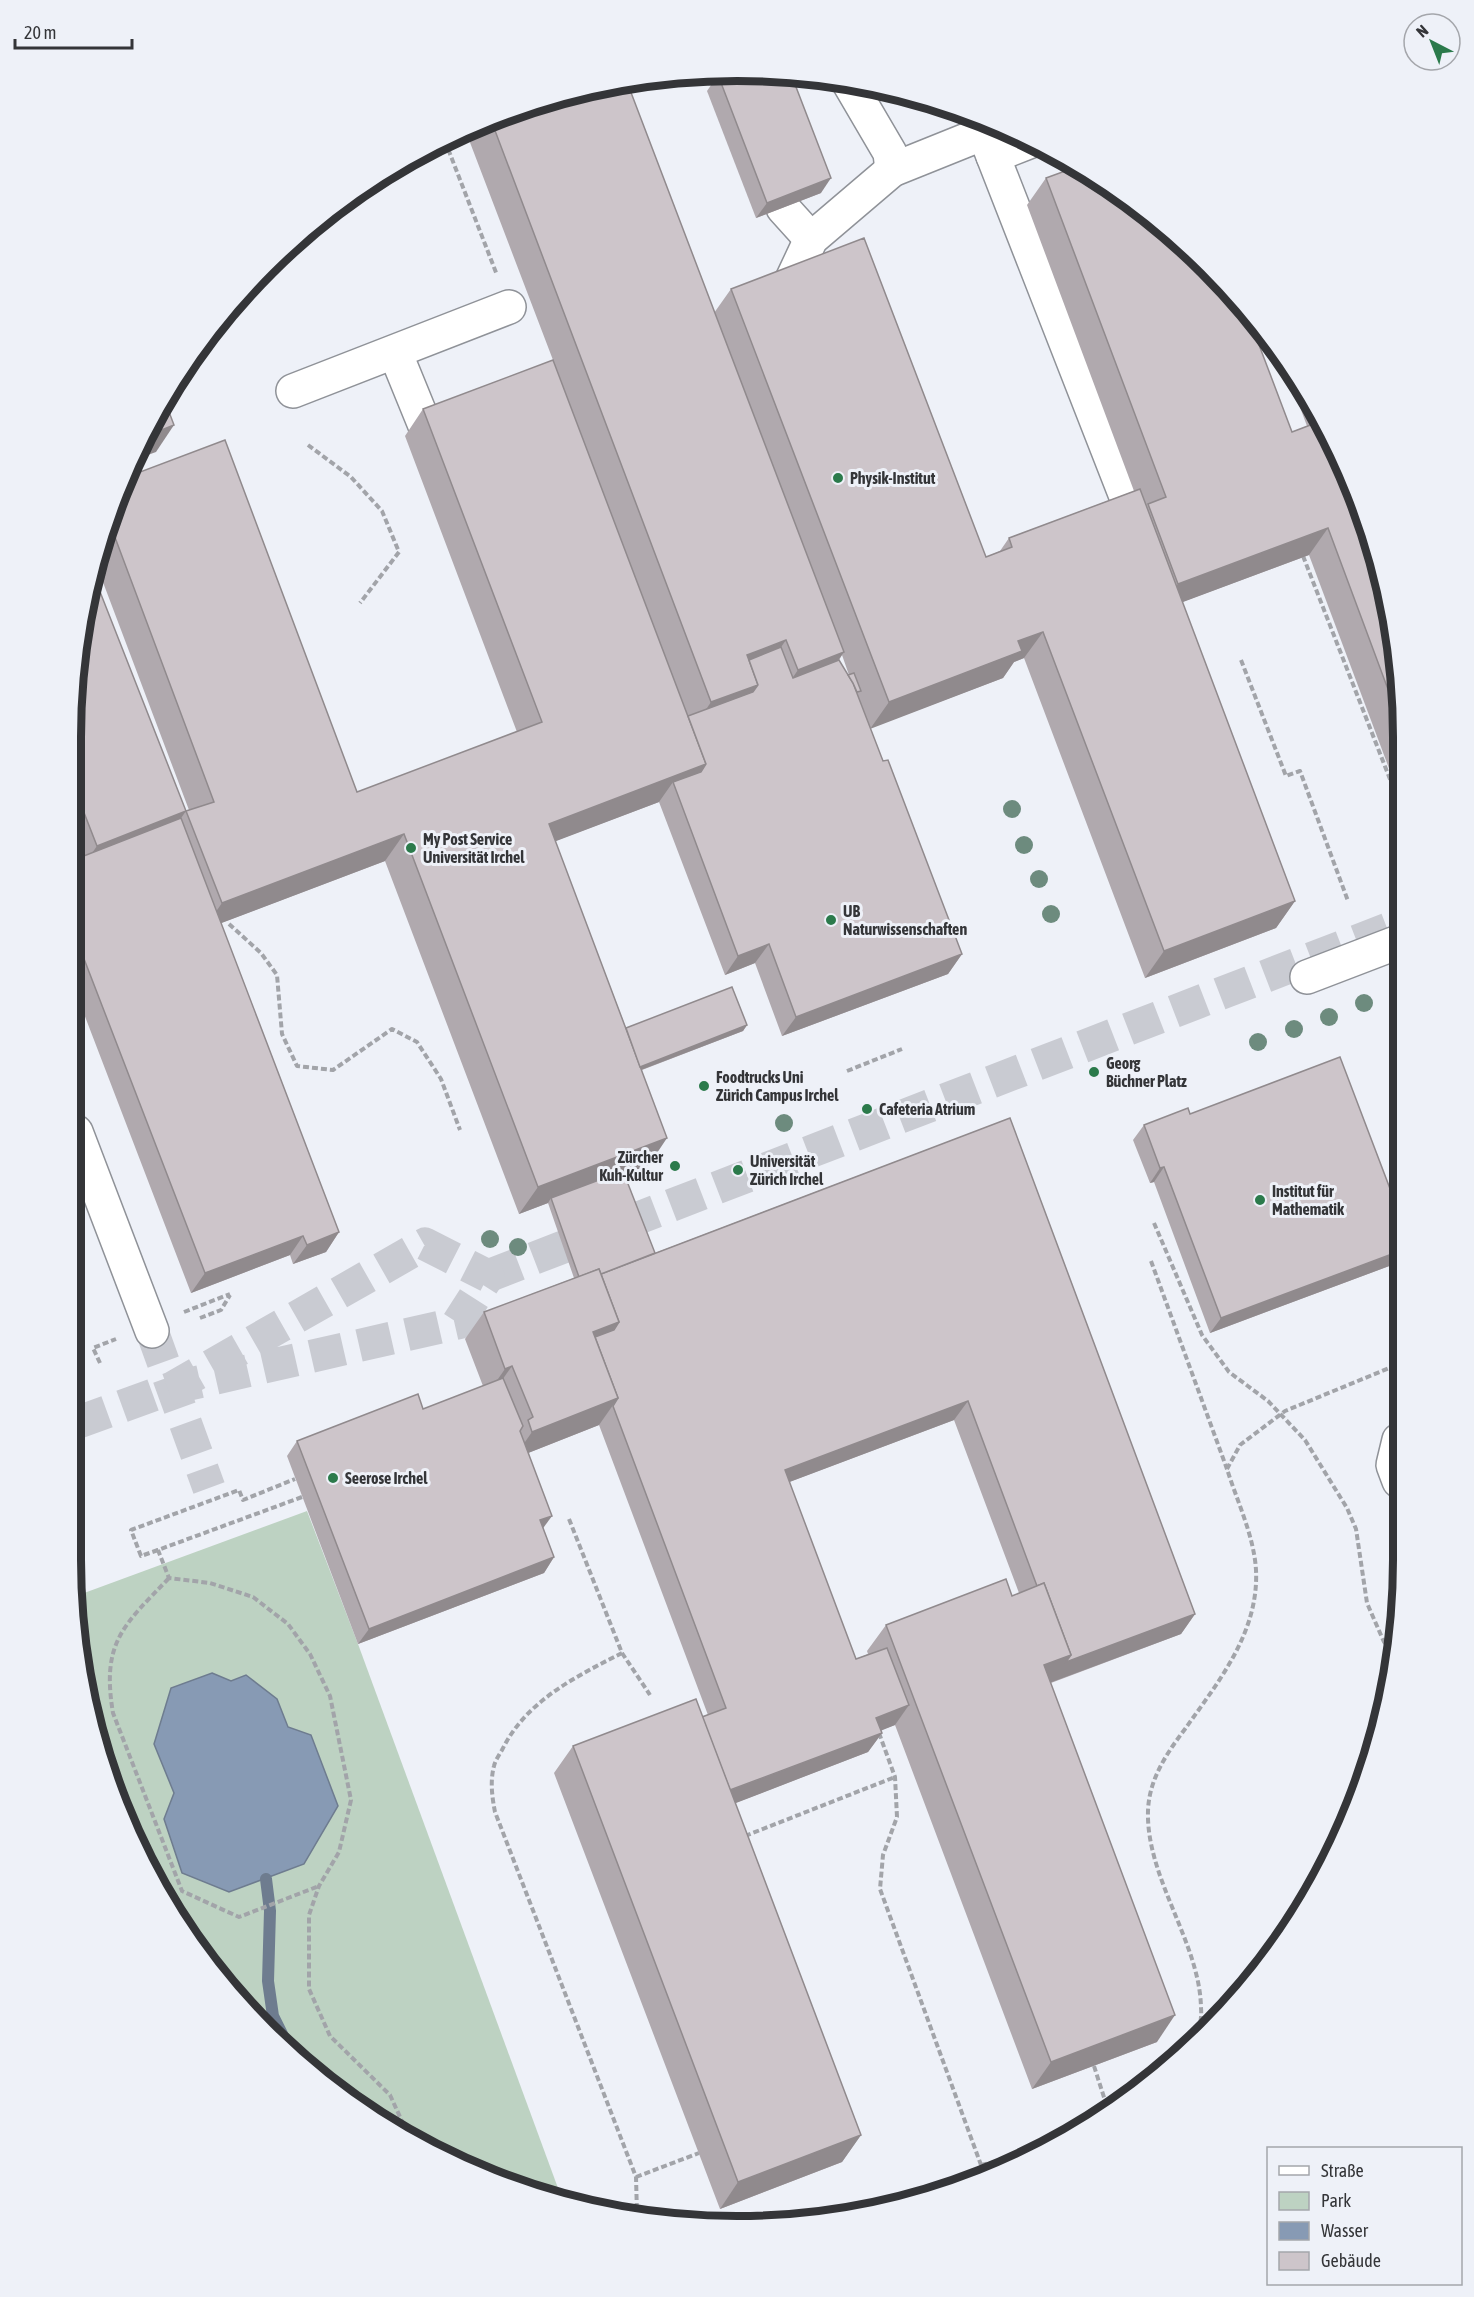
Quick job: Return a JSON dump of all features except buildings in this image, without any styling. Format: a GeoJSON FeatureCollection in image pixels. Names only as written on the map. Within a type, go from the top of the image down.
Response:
{"type":"FeatureCollection","features":[{"type":"Feature","properties":{"kind":"lane"},"geometry":{"type":"LineString","coordinates":[[854,92],[890,153],[892,170]]}},
{"type":"Feature","properties":{"kind":"lane"},"geometry":{"type":"LineString","coordinates":[[789,286],[811,239],[892,170],[984,133],[1129,504]]}},
{"type":"Feature","properties":{"kind":"lane"},"geometry":{"type":"LineString","coordinates":[[993,156],[1020,146]]}},
{"type":"Feature","properties":{"kind":"lane"},"geometry":{"type":"LineString","coordinates":[[783,208],[811,239]]}},
{"type":"Feature","properties":{"kind":"lane"},"geometry":{"type":"LineString","coordinates":[[293,391],[509,308]]}},
{"type":"Feature","properties":{"kind":"lane"},"geometry":{"type":"LineString","coordinates":[[395,352],[426,428]]}},
{"type":"Feature","properties":{"kind":"lane"},"geometry":{"type":"LineString","coordinates":[[1307,977],[1393,944]]}},
{"type":"Feature","properties":{"kind":"lane"},"geometry":{"type":"LineString","coordinates":[[81,1145],[152,1330]]}},
{"type":"Feature","properties":{"kind":"path"},"geometry":{"type":"LineString","coordinates":[[448,149],[509,308]]}},
{"type":"Feature","properties":{"kind":"path"},"geometry":{"type":"LineString","coordinates":[[308,445],[351,477],[382,511],[399,552],[360,603]]}},
{"type":"Feature","properties":{"kind":"path"},"geometry":{"type":"LineString","coordinates":[[1303,556],[1393,787]]}},
{"type":"Feature","properties":{"kind":"path"},"geometry":{"type":"LineString","coordinates":[[1241,660],[1286,776],[1300,771],[1348,901]]}},
{"type":"Feature","properties":{"kind":"path"},"geometry":{"type":"LineString","coordinates":[[229,924],[261,953],[278,975],[282,1034],[297,1066],[333,1070],[392,1029],[417,1042],[441,1079],[460,1130]]}},
{"type":"Feature","properties":{"kind":"path"},"geometry":{"type":"LineString","coordinates":[[847,1071],[902,1048]]}},
{"type":"Feature","properties":{"kind":"path"},"geometry":{"type":"LineString","coordinates":[[1154,1222],[1202,1335],[1230,1372],[1268,1401],[1305,1440],[1347,1508],[1356,1529],[1367,1603],[1387,1645]]}},
{"type":"Feature","properties":{"kind":"path"},"geometry":{"type":"LineString","coordinates":[[1151,1261],[1227,1469],[1249,1537],[1256,1568],[1255,1601],[1248,1628],[1233,1659],[1166,1754],[1154,1782],[1148,1810],[1150,1837],[1156,1862],[1195,1971],[1202,2007],[1200,2025]]}},
{"type":"Feature","properties":{"kind":"path"},"geometry":{"type":"LineString","coordinates":[[200,1318],[221,1310],[230,1294]]}},
{"type":"Feature","properties":{"kind":"path"},"geometry":{"type":"LineString","coordinates":[[93,1348],[100,1363]]}},
{"type":"Feature","properties":{"kind":"path"},"geometry":{"type":"LineString","coordinates":[[1227,1469],[1240,1445],[1280,1414],[1393,1367]]}},
{"type":"Feature","properties":{"kind":"path"},"geometry":{"type":"LineString","coordinates":[[295,1479],[243,1500],[239,1490],[131,1530],[141,1556],[302,1497]]}},
{"type":"Feature","properties":{"kind":"path"},"geometry":{"type":"LineString","coordinates":[[569,1519],[622,1653],[650,1695]]}},
{"type":"Feature","properties":{"kind":"path"},"geometry":{"type":"LineString","coordinates":[[158,1550],[169,1578]]}},
{"type":"Feature","properties":{"kind":"path"},"geometry":{"type":"LineString","coordinates":[[169,1578],[210,1583],[253,1597],[288,1623],[310,1654],[330,1696],[351,1800],[339,1852],[319,1886],[309,1915],[309,1989],[330,2036],[390,2095],[404,2125]]}},
{"type":"Feature","properties":{"kind":"path"},"geometry":{"type":"LineString","coordinates":[[169,1578],[127,1622],[115,1645],[110,1674],[113,1713],[182,1891],[239,1917],[319,1886]]}},
{"type":"Feature","properties":{"kind":"path"},"geometry":{"type":"LineString","coordinates":[[622,1653],[579,1676],[537,1703],[511,1731],[494,1766],[491,1790],[495,1812],[503,1834],[636,2177],[637,2208]]}},
{"type":"Feature","properties":{"kind":"path"},"geometry":{"type":"LineString","coordinates":[[879,1731],[895,1777],[897,1818],[883,1855],[880,1889],[981,2169]]}},
{"type":"Feature","properties":{"kind":"path"},"geometry":{"type":"LineString","coordinates":[[740,1837],[895,1777]]}},
{"type":"Feature","properties":{"kind":"path"},"geometry":{"type":"LineString","coordinates":[[1094,2066],[1105,2102]]}},
{"type":"Feature","properties":{"kind":"path"},"geometry":{"type":"LineString","coordinates":[[636,2177],[699,2153]]}},
{"type":"Feature","properties":{"kind":"path"},"geometry":{"type":"LineString","coordinates":[[981,2165],[998,2161]]}},
{"type":"Feature","properties":{"kind":"green space"},"geometry":{"type":"Polygon","coordinates":[[[307,1511],[559,2192],[486,2166],[409,2128],[338,2080],[304,2053],[244,1993],[192,1924],[169,1888],[131,1811],[103,1730],[87,1646],[82,1594],[307,1511]]]}},
{"type":"Feature","properties":{"kind":"water"},"geometry":{"type":"Polygon","coordinates":[[[212,1673],[231,1681],[246,1675],[277,1699],[288,1727],[311,1735],[338,1806],[304,1864],[229,1892],[182,1873],[164,1819],[174,1793],[154,1744],[171,1688],[212,1673]]]}},
{"type":"Feature","properties":{"kind":"waterway"},"geometry":{"type":"LineString","coordinates":[[266,1879],[270,1911],[268,1981],[273,2016],[281,2031]]}},
{"type":"Feature","properties":{"kind":"tunnel"},"geometry":{"type":"LineString","coordinates":[[488,1276],[1393,927]]}},
{"type":"Feature","properties":{"kind":"tunnel"},"geometry":{"type":"LineString","coordinates":[[425,1244],[488,1276],[458,1323],[172,1388],[425,1244]]}},
{"type":"Feature","properties":{"kind":"tunnel"},"geometry":{"type":"LineString","coordinates":[[152,1331],[209,1488]]}},
{"type":"Feature","properties":{"kind":"tunnel"},"geometry":{"type":"LineString","coordinates":[[81,1421],[172,1388]]}},
{"type":"Feature","properties":{"kind":"place","name":"Physik-Institut"},"geometry":{"type":"Point","coordinates":[838,478]}},
{"type":"Feature","properties":{"kind":"place","name":"My Post Service Universität Irchel"},"geometry":{"type":"Point","coordinates":[411,848]}},
{"type":"Feature","properties":{"kind":"place","name":"UB Naturwissenschaften"},"geometry":{"type":"Point","coordinates":[831,920]}},
{"type":"Feature","properties":{"kind":"place","name":"Georg Büchner Platz"},"geometry":{"type":"Point","coordinates":[1094,1072]}},
{"type":"Feature","properties":{"kind":"place","name":"Foodtrucks Uni Zürich Campus Irchel"},"geometry":{"type":"Point","coordinates":[704,1086]}},
{"type":"Feature","properties":{"kind":"place","name":"Cafeteria Atrium"},"geometry":{"type":"Point","coordinates":[867,1109]}},
{"type":"Feature","properties":{"kind":"place","name":"Zürcher Kuh-Kultur"},"geometry":{"type":"Point","coordinates":[675,1166]}},
{"type":"Feature","properties":{"kind":"place","name":"Universität Zürich Irchel"},"geometry":{"type":"Point","coordinates":[738,1170]}},
{"type":"Feature","properties":{"kind":"place","name":"Institut für Mathematik"},"geometry":{"type":"Point","coordinates":[1260,1200]}},
{"type":"Feature","properties":{"kind":"place","name":"Seerose Irchel"},"geometry":{"type":"Point","coordinates":[333,1478]}}]}
